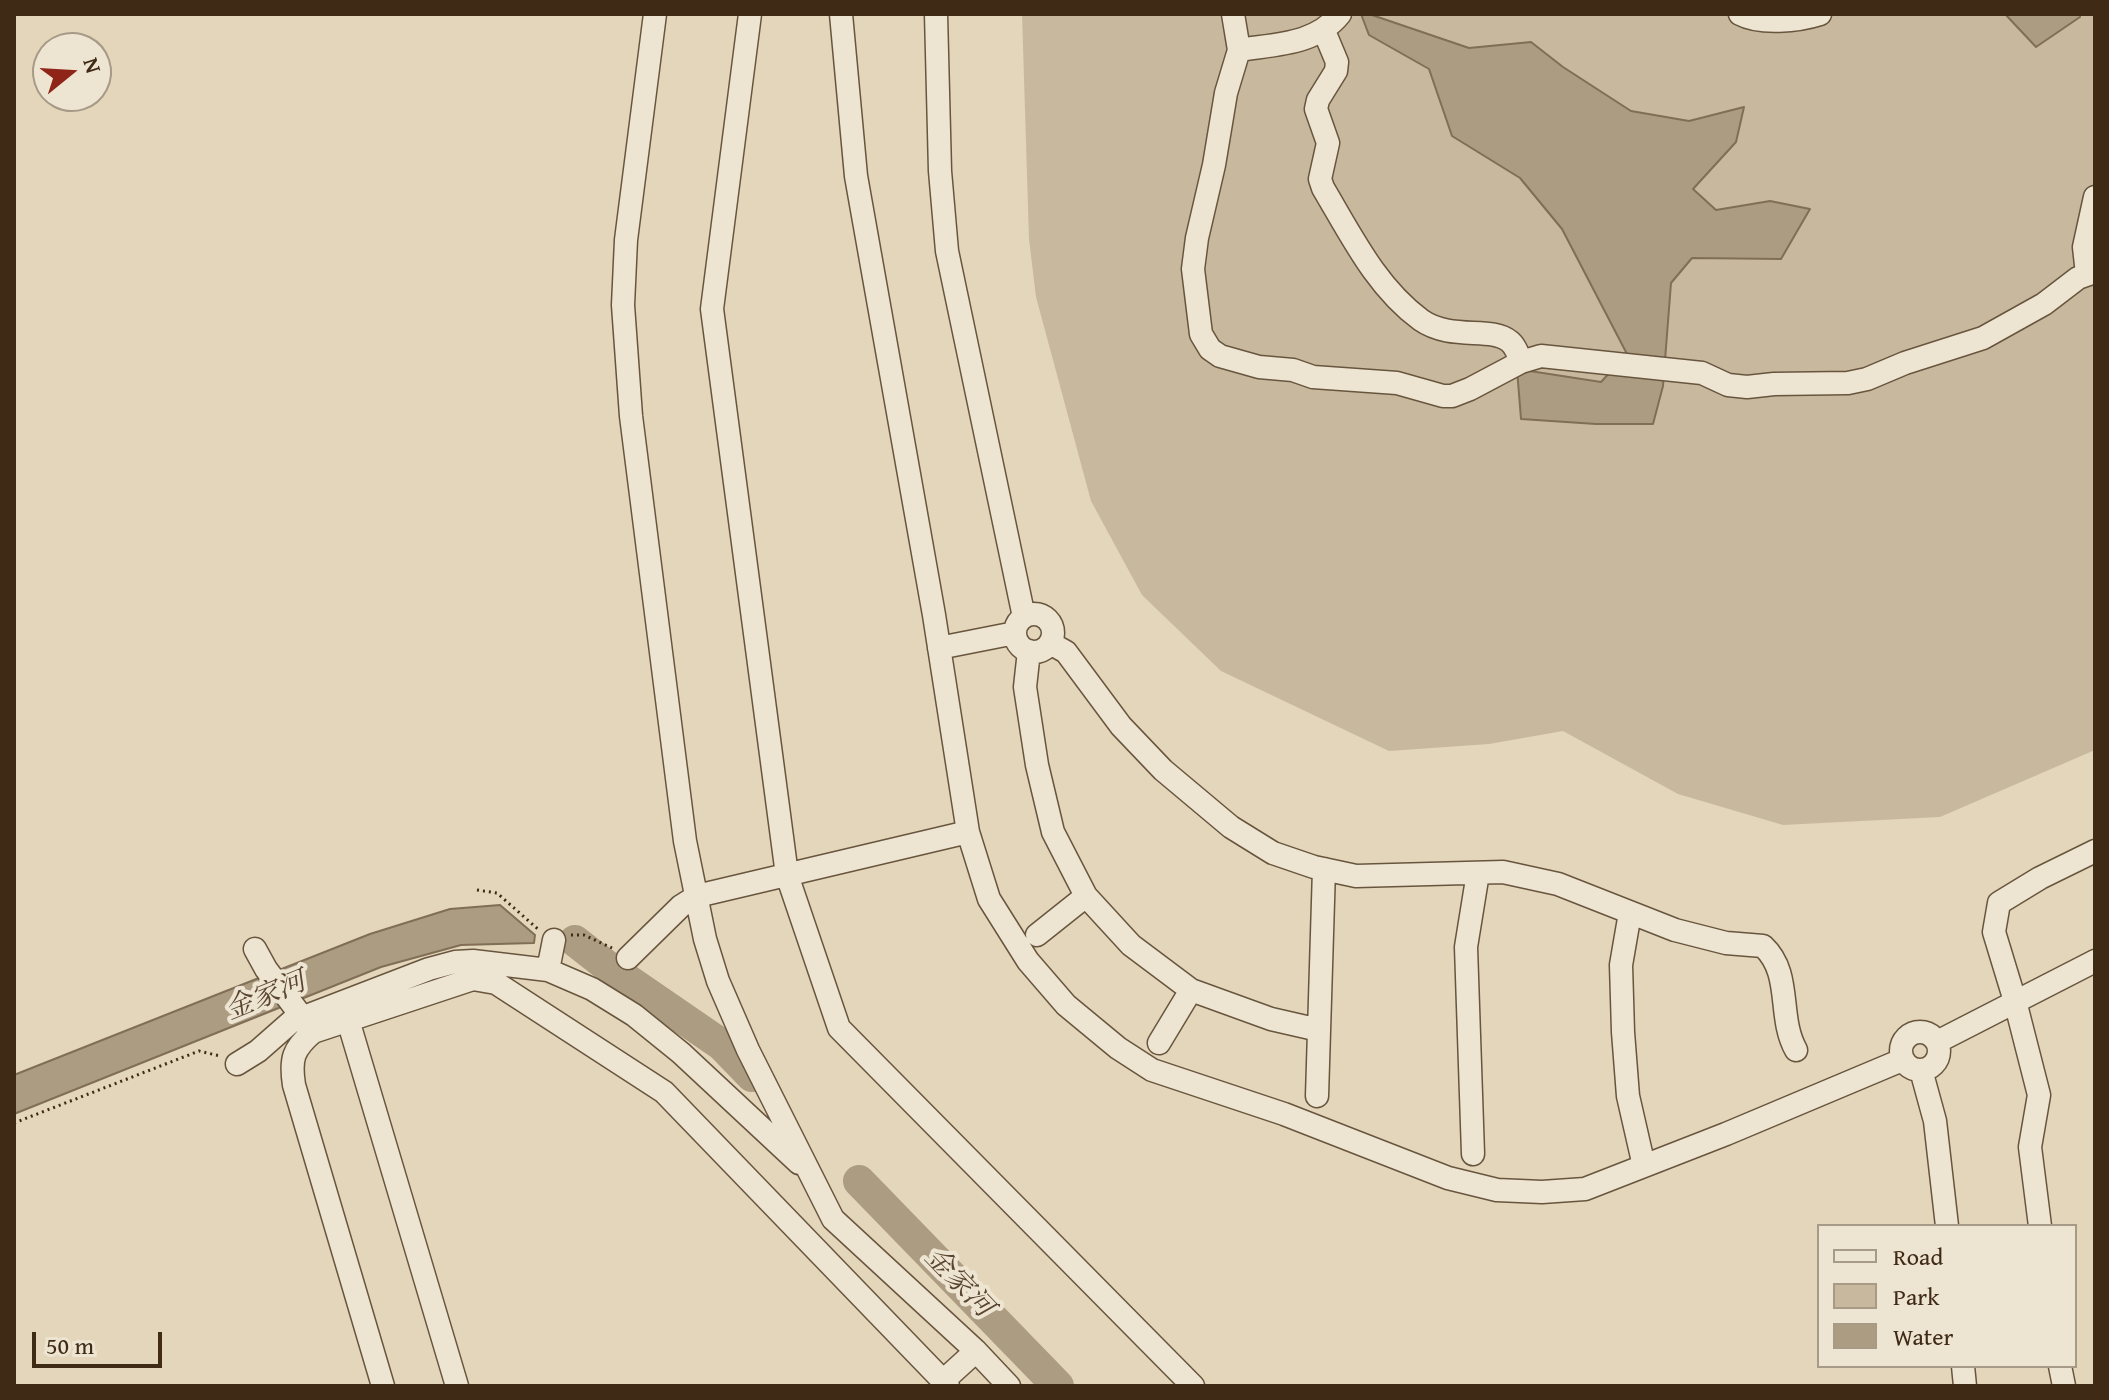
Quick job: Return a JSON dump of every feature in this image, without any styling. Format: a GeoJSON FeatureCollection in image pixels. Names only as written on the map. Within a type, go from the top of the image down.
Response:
{"type":"FeatureCollection","features":[{"type":"Feature","properties":{"kind":"street"},"geometry":{"type":"LineString","coordinates":[[655,14],[626,240],[623,305],[631,416],[685,841],[705,939],[718,981],[748,1050],[833,1219],[976,1351],[1009,1386]]}},
{"type":"Feature","properties":{"kind":"street"},"geometry":{"type":"LineString","coordinates":[[750,14],[712,309],[787,875],[839,1028],[1193,1386]]}},
{"type":"Feature","properties":{"kind":"street"},"geometry":{"type":"LineString","coordinates":[[841,14],[856,176],[968,832],[989,899],[1028,961],[1066,1005],[1118,1048],[1152,1070],[1284,1114],[1448,1178],[1497,1190],[1542,1192],[1585,1189],[1912,1065],[1929,1069],[1939,1057],[1937,1042],[1925,1032],[1910,1033],[1900,1045],[1912,1065],[1935,1121],[1947,1224]]}},
{"type":"Feature","properties":{"kind":"street"},"geometry":{"type":"LineString","coordinates":[[936,14],[940,171],[947,251],[1030,636],[1025,687],[1037,765],[1053,832],[1086,896],[1131,945],[1191,990],[1271,1019],[1319,1030]]}},
{"type":"Feature","properties":{"kind":"street"},"geometry":{"type":"LineString","coordinates":[[1233,14],[1239,50],[1226,93],[1193,269],[1201,334],[1210,349],[1220,356],[1259,367],[1293,370],[1313,377],[1397,383],[1443,396],[1470,389],[1521,362],[1541,356],[1695,372],[1728,385],[1747,387],[1848,383],[1867,379],[2004,329],[2091,273],[2084,247],[2095,197]]}},
{"type":"Feature","properties":{"kind":"street"},"geometry":{"type":"LineString","coordinates":[[1239,50],[1308,38],[1324,31],[1340,14]]}},
{"type":"Feature","properties":{"kind":"street"},"geometry":{"type":"LineString","coordinates":[[1740,14],[1755,19],[1791,19],[1820,14]]}},
{"type":"Feature","properties":{"kind":"street"},"geometry":{"type":"LineString","coordinates":[[1324,31],[1337,62],[1336,71],[1318,100],[1316,109],[1328,143],[1320,179],[1357,248],[1401,302],[1423,322],[1442,331],[1501,336],[1512,343],[1521,362]]}},
{"type":"Feature","properties":{"kind":"street"},"geometry":{"type":"LineString","coordinates":[[939,648],[1030,636],[1066,652],[1121,726],[1163,770],[1231,827],[1273,853],[1356,876],[1503,872],[1558,884],[1675,930],[1726,943],[1763,946],[1779,964],[1789,1037],[1796,1050]]}},
{"type":"Feature","properties":{"kind":"street"},"geometry":{"type":"LineString","coordinates":[[628,958],[681,906],[697,896],[968,832]]}},
{"type":"Feature","properties":{"kind":"street"},"geometry":{"type":"LineString","coordinates":[[2040,1224],[2030,1147],[2039,1095],[1994,932],[1999,903],[2040,878],[2095,851]]}},
{"type":"Feature","properties":{"kind":"street"},"geometry":{"type":"LineString","coordinates":[[1317,1096],[1324,869]]}},
{"type":"Feature","properties":{"kind":"street"},"geometry":{"type":"LineString","coordinates":[[1473,1154],[1466,947],[1478,873]]}},
{"type":"Feature","properties":{"kind":"street"},"geometry":{"type":"LineString","coordinates":[[1037,935],[1086,896]]}},
{"type":"Feature","properties":{"kind":"street"},"geometry":{"type":"LineString","coordinates":[[1630,913],[1621,965],[1623,1032],[1628,1096],[1644,1166]]}},
{"type":"Feature","properties":{"kind":"street"},"geometry":{"type":"LineString","coordinates":[[548,970],[554,940]]}},
{"type":"Feature","properties":{"kind":"street"},"geometry":{"type":"LineString","coordinates":[[255,949],[266,969],[298,1010]]}},
{"type":"Feature","properties":{"kind":"street"},"geometry":{"type":"LineString","coordinates":[[1937,1042],[2095,961]]}},
{"type":"Feature","properties":{"kind":"street"},"geometry":{"type":"LineString","coordinates":[[237,1064],[258,1051],[291,1022],[298,1010],[429,969],[455,962],[504,963],[548,970],[592,989],[634,1015],[681,1053],[809,1172]]}},
{"type":"Feature","properties":{"kind":"street"},"geometry":{"type":"LineString","coordinates":[[383,1386],[294,1085],[291,1065],[299,1044],[313,1032],[473,979],[496,983],[664,1092],[946,1384],[976,1351]]}},
{"type":"Feature","properties":{"kind":"street"},"geometry":{"type":"LineString","coordinates":[[1159,1043],[1191,990]]}},
{"type":"Feature","properties":{"kind":"street"},"geometry":{"type":"LineString","coordinates":[[348,1020],[457,1386]]}},
{"type":"Feature","properties":{"kind":"street"},"geometry":{"type":"LineString","coordinates":[[810,1243],[833,1219]]}},
{"type":"Feature","properties":{"kind":"path"},"geometry":{"type":"LineString","coordinates":[[14,1123],[199,1051]]}},
{"type":"Feature","properties":{"kind":"green space"},"geometry":{"type":"Polygon","coordinates":[[[1022,14],[2095,14],[2095,750],[1940,817],[1783,825],[1678,794],[1563,731],[1489,744],[1389,751],[1221,671],[1142,595],[1091,501],[1036,297],[1029,239],[1022,14]]]}},
{"type":"Feature","properties":{"kind":"water"},"geometry":{"type":"Polygon","coordinates":[[[1361,14],[1369,14],[1469,48],[1531,42],[1563,67],[1631,111],[1689,121],[1744,107],[1736,142],[1693,189],[1716,210],[1770,201],[1810,209],[1781,259],[1692,258],[1671,283],[1663,386],[1653,424],[1521,419],[1517,369],[1601,382],[1627,354],[1562,229],[1520,178],[1452,136],[1429,69],[1369,35],[1361,14]]]}},
{"type":"Feature","properties":{"kind":"water"},"geometry":{"type":"Polygon","coordinates":[[[2005,14],[2080,14],[2080,17],[2036,47],[2005,14]]]}},
{"type":"Feature","properties":{"kind":"water"},"geometry":{"type":"Polygon","coordinates":[[[500,905],[535,935],[534,943],[461,945],[381,967],[14,1114],[14,1075],[370,934],[450,909],[500,905]]]}},
{"type":"Feature","properties":{"kind":"waterway","name":"金家河"},"geometry":{"type":"LineString","coordinates":[[575,941],[722,1045],[752,1076]]}},
{"type":"Feature","properties":{"kind":"waterway","name":"金家河"},"geometry":{"type":"LineString","coordinates":[[859,1181],[1058,1386]]}}]}
